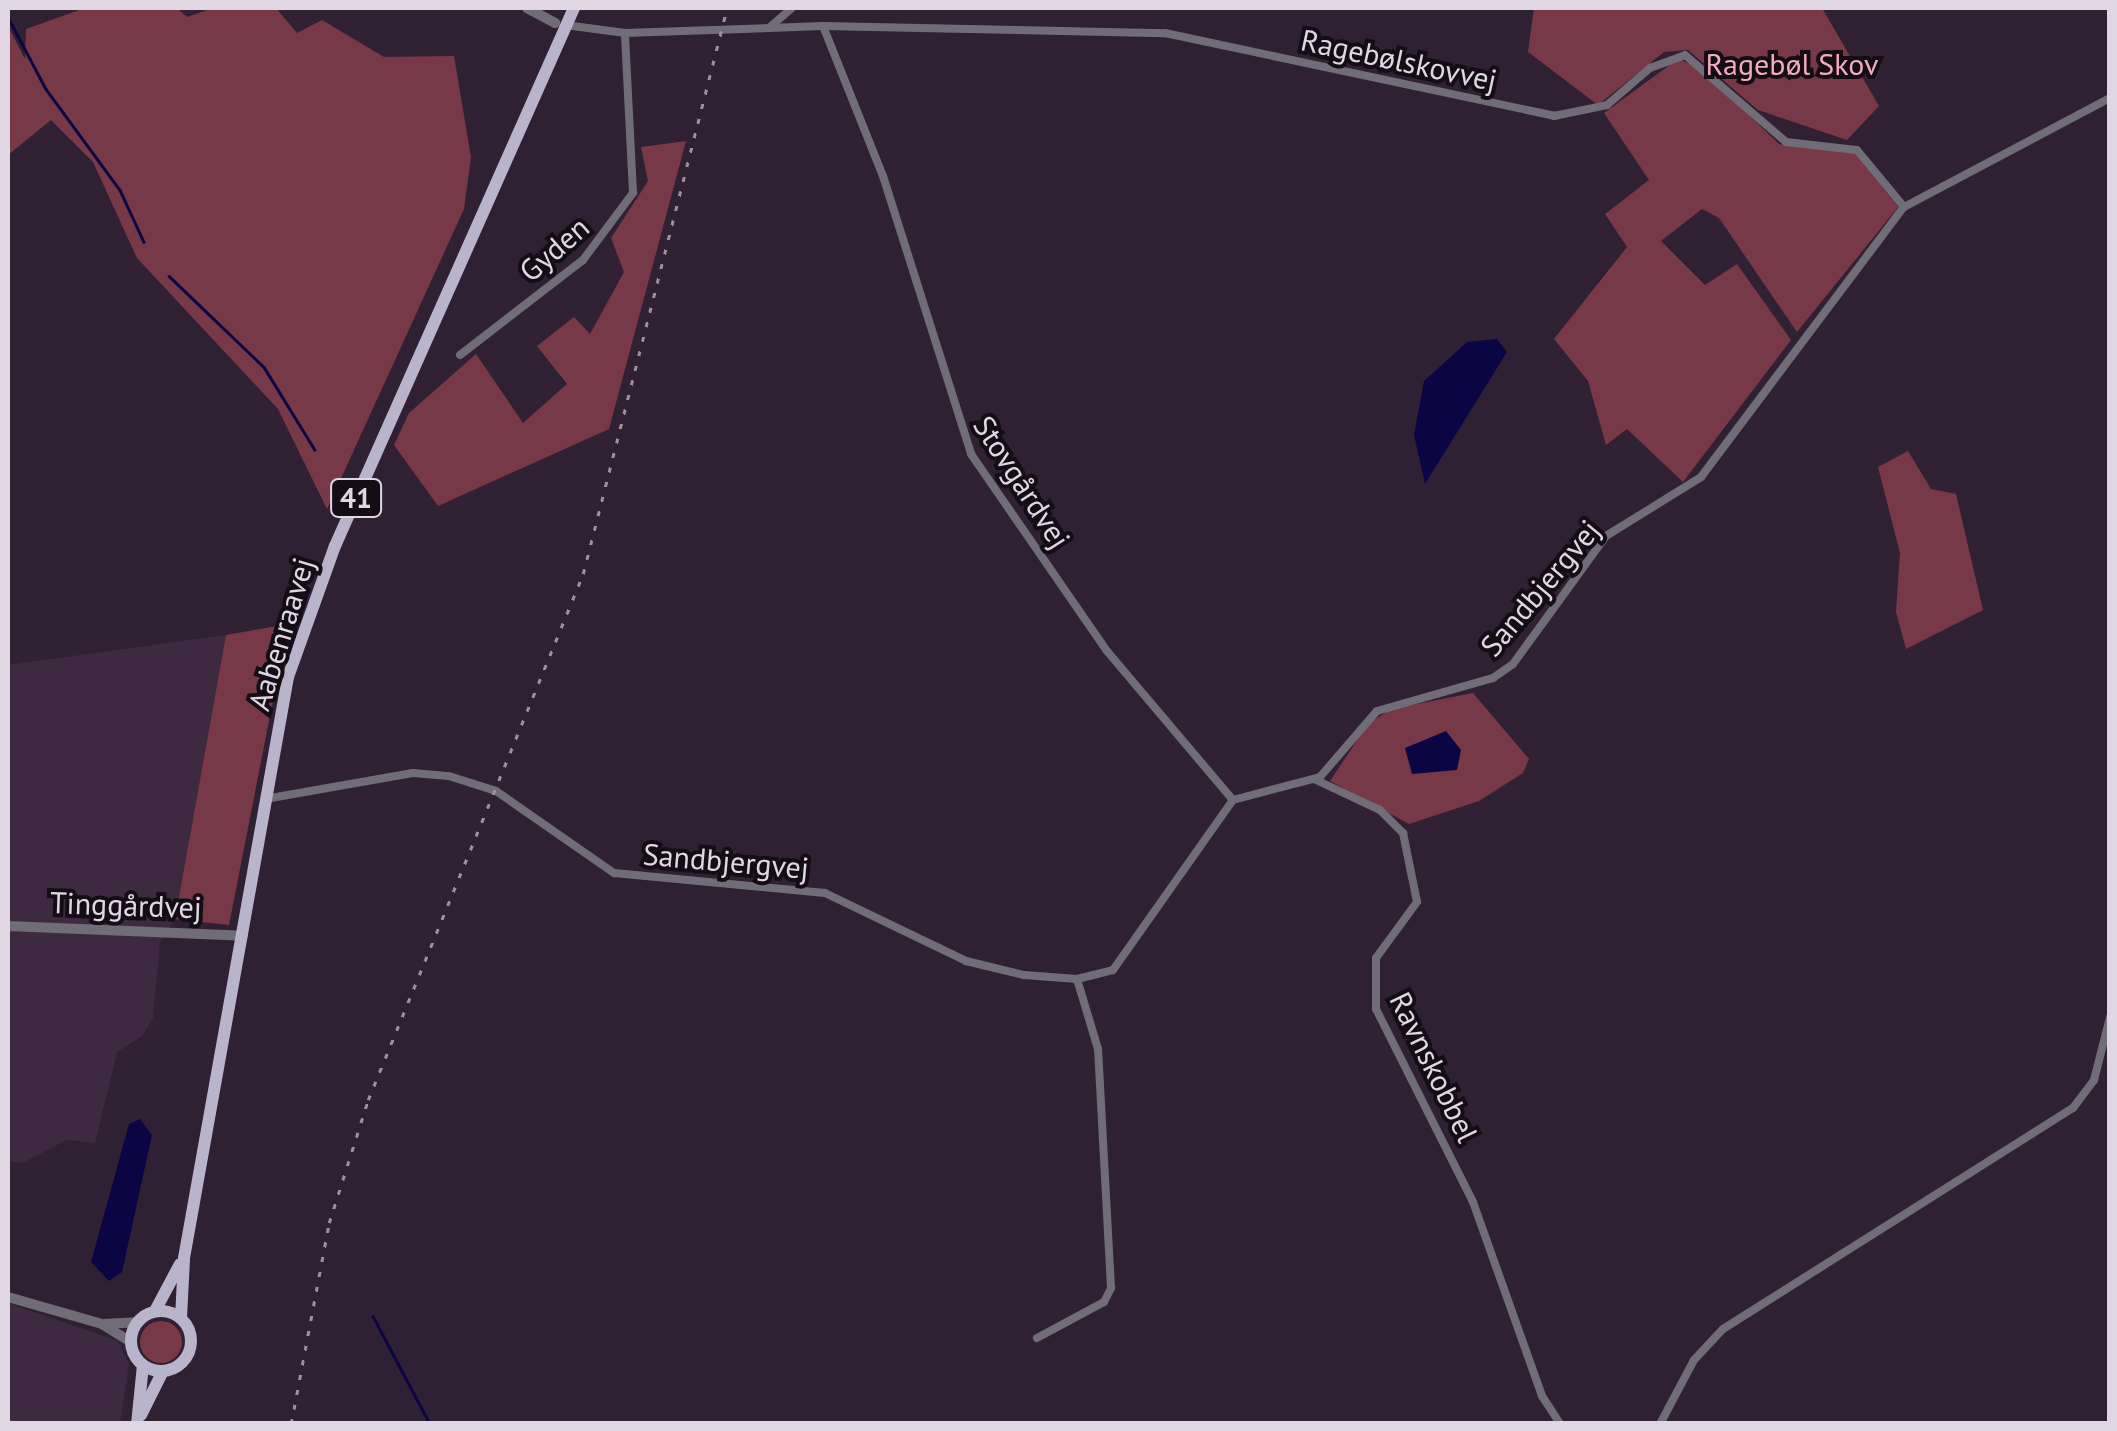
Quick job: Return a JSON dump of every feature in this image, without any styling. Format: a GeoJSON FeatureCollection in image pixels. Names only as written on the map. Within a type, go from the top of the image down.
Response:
{"type":"FeatureCollection","features":[{"type":"Feature","properties":{"kind":"main road","name":"Aabenraavej"},"geometry":{"type":"LineString","coordinates":[[180,1318],[184,1258],[288,677],[314,597],[561,24],[574,8]]}},
{"type":"Feature","properties":{"kind":"main road","name":"Aabenraavej"},"geometry":{"type":"LineString","coordinates":[[155,1311],[184,1258]]}},
{"type":"Feature","properties":{"kind":"main road"},"geometry":{"type":"LineString","coordinates":[[155,1311],[180,1318]]}},
{"type":"Feature","properties":{"kind":"main road","name":"41"},"geometry":{"type":"LineString","coordinates":[[137,1322],[155,1311]]}},
{"type":"Feature","properties":{"kind":"main road","name":"41"},"geometry":{"type":"LineString","coordinates":[[137,1423],[163,1371],[188,1352],[180,1318]]}},
{"type":"Feature","properties":{"kind":"main road"},"geometry":{"type":"LineString","coordinates":[[137,1322],[131,1342],[143,1365],[163,1371]]}},
{"type":"Feature","properties":{"kind":"main road","name":"41"},"geometry":{"type":"LineString","coordinates":[[137,1423],[143,1365]]}},
{"type":"Feature","properties":{"kind":"street"},"geometry":{"type":"LineString","coordinates":[[527,8],[561,24]]}},
{"type":"Feature","properties":{"kind":"street"},"geometry":{"type":"LineString","coordinates":[[770,27],[792,8]]}},
{"type":"Feature","properties":{"kind":"street","name":"Ragebølskovvej"},"geometry":{"type":"LineString","coordinates":[[561,24],[625,33],[822,26],[1165,33],[1554,116],[1606,106],[1650,68],[1685,55],[1786,142],[1857,150],[1904,207]]}},
{"type":"Feature","properties":{"kind":"street","name":"Stovgårdvej"},"geometry":{"type":"LineString","coordinates":[[822,26],[883,176],[972,454],[1107,651],[1233,800]]}},
{"type":"Feature","properties":{"kind":"street","name":"Gyden"},"geometry":{"type":"LineString","coordinates":[[460,355],[583,260],[633,193],[625,33]]}},
{"type":"Feature","properties":{"kind":"street","name":"Sandbjergvej"},"geometry":{"type":"LineString","coordinates":[[1314,779],[1377,711],[1493,678],[1513,664],[1606,536],[1701,477],[1904,207],[2110,98]]}},
{"type":"Feature","properties":{"kind":"street","name":"Sandbjergvej"},"geometry":{"type":"LineString","coordinates":[[265,798],[413,773],[448,776],[496,791],[614,873],[798,886],[853,902],[966,961],[1077,979],[1124,962],[1195,844],[1233,800]]}},
{"type":"Feature","properties":{"kind":"street"},"geometry":{"type":"LineString","coordinates":[[1233,800],[1314,779]]}},
{"type":"Feature","properties":{"kind":"street","name":"Ravnskobbel"},"geometry":{"type":"LineString","coordinates":[[1314,779],[1380,810],[1403,834],[1417,902],[1376,958],[1376,1009],[1473,1202],[1542,1396],[1560,1424]]}},
{"type":"Feature","properties":{"kind":"street","name":"Tinggårdvej"},"geometry":{"type":"LineString","coordinates":[[8,926],[243,936]]}},
{"type":"Feature","properties":{"kind":"street"},"geometry":{"type":"LineString","coordinates":[[1037,1338],[1104,1302],[1111,1288],[1098,1050],[1077,979]]}},
{"type":"Feature","properties":{"kind":"street"},"geometry":{"type":"LineString","coordinates":[[1660,1424],[1694,1360],[1723,1329],[2073,1108],[2094,1080],[2110,1017]]}},
{"type":"Feature","properties":{"kind":"street"},"geometry":{"type":"LineString","coordinates":[[8,1297],[102,1324],[131,1342]]}},
{"type":"Feature","properties":{"kind":"street"},"geometry":{"type":"LineString","coordinates":[[102,1324],[137,1322]]}},
{"type":"Feature","properties":{"kind":"shaded area"},"geometry":{"type":"Polygon","coordinates":[[[1497,339],[1507,352],[1425,484],[1414,435],[1424,381],[1467,342],[1497,339]]]}},
{"type":"Feature","properties":{"kind":"shaded area"},"geometry":{"type":"Polygon","coordinates":[[[226,635],[175,919],[160,942],[153,1018],[142,1036],[117,1052],[95,1143],[67,1140],[22,1163],[8,1161],[8,665],[226,635]]]}},
{"type":"Feature","properties":{"kind":"shaded area"},"geometry":{"type":"Polygon","coordinates":[[[1446,731],[1461,750],[1457,770],[1412,774],[1405,748],[1446,731]]]}},
{"type":"Feature","properties":{"kind":"shaded area"},"geometry":{"type":"Polygon","coordinates":[[[140,1119],[152,1135],[122,1272],[109,1281],[91,1262],[129,1124],[140,1119]]]}},
{"type":"Feature","properties":{"kind":"shaded area"},"geometry":{"type":"Polygon","coordinates":[[[8,1303],[118,1341],[129,1364],[120,1423],[8,1423],[8,1303]]]}},
{"type":"Feature","properties":{"kind":"green space"},"geometry":{"type":"Polygon","coordinates":[[[85,8],[177,8],[187,17],[213,8],[276,8],[297,33],[322,20],[384,57],[454,56],[471,157],[464,209],[327,509],[278,409],[137,258],[93,162],[51,120],[8,155],[8,26],[25,59],[26,29],[85,8]]]}},
{"type":"Feature","properties":{"kind":"green space","name":"Ragebøl Skov"},"geometry":{"type":"Polygon","coordinates":[[[1534,8],[1822,8],[1879,106],[1847,140],[1758,110],[1688,50],[1664,52],[1598,105],[1528,52],[1534,8]]]}},
{"type":"Feature","properties":{"kind":"green space"},"geometry":{"type":"Polygon","coordinates":[[[1678,59],[1700,68],[1779,144],[1855,153],[1898,207],[1797,332],[1719,218],[1702,209],[1661,241],[1705,285],[1737,264],[1791,340],[1683,482],[1627,429],[1606,445],[1588,381],[1554,339],[1627,247],[1605,214],[1649,180],[1604,113],[1678,59]]]}},
{"type":"Feature","properties":{"kind":"green space"},"geometry":{"type":"Polygon","coordinates":[[[686,141],[609,429],[438,506],[394,445],[409,413],[476,354],[523,423],[567,384],[537,346],[574,317],[590,334],[624,272],[611,238],[648,181],[641,147],[686,141]]]}},
{"type":"Feature","properties":{"kind":"green space"},"geometry":{"type":"Polygon","coordinates":[[[1908,451],[1931,489],[1956,494],[1983,610],[1906,649],[1896,612],[1900,553],[1878,467],[1908,451]]]}},
{"type":"Feature","properties":{"kind":"green space"},"geometry":{"type":"Polygon","coordinates":[[[288,624],[229,925],[175,919],[226,635],[288,624]]]}},
{"type":"Feature","properties":{"kind":"green space"},"geometry":{"type":"Polygon","coordinates":[[[1473,693],[1529,759],[1523,773],[1479,801],[1409,824],[1330,781],[1368,724],[1391,709],[1473,693]]]}},
{"type":"Feature","properties":{"kind":"green space"},"geometry":{"type":"Polygon","coordinates":[[[161,1321],[176,1327],[182,1342],[176,1357],[161,1363],[146,1357],[140,1342],[146,1327],[161,1321]]]}},
{"type":"Feature","properties":{"kind":"waterway"},"geometry":{"type":"LineString","coordinates":[[8,17],[46,89],[120,190],[144,242]]}},
{"type":"Feature","properties":{"kind":"waterway"},"geometry":{"type":"LineString","coordinates":[[169,276],[264,367],[315,450]]}},
{"type":"Feature","properties":{"kind":"waterway"},"geometry":{"type":"LineString","coordinates":[[373,1316],[430,1424]]}},
{"type":"Feature","properties":{"kind":"railway"},"geometry":{"type":"LineString","coordinates":[[291,1424],[329,1223],[368,1100],[583,574],[727,8]]}}]}
